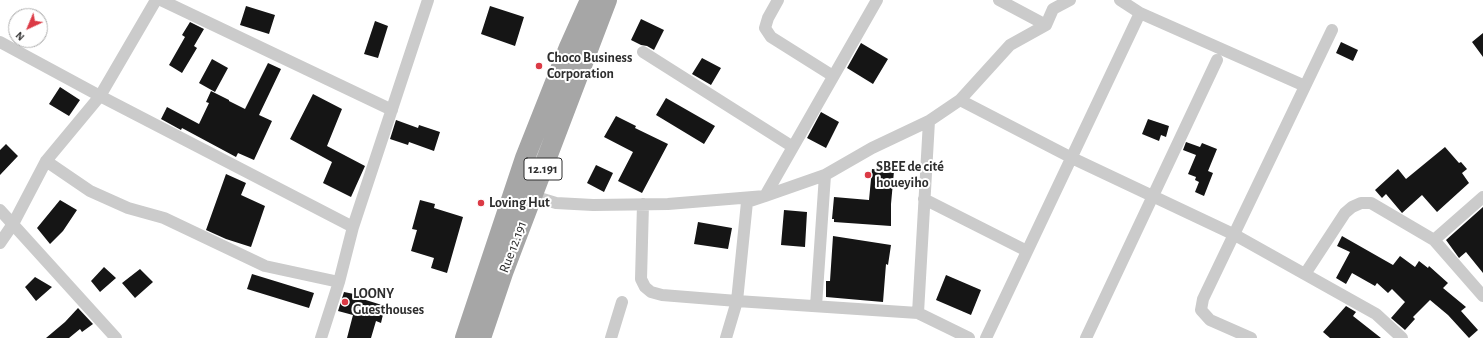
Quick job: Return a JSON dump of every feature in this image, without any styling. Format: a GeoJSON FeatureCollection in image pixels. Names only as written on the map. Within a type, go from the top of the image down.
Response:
{"type":"FeatureCollection","features":[{"type":"Feature","properties":{"kind":"main road","name":"Rue 12.191"},"geometry":{"type":"LineString","coordinates":[[465,338],[525,158],[569,47],[590,0]]}},
{"type":"Feature","properties":{"kind":"main road","name":"Rue 12.191"},"geometry":{"type":"LineString","coordinates":[[481,338],[503,273],[607,0]]}},
{"type":"Feature","properties":{"kind":"street"},"geometry":{"type":"LineString","coordinates":[[0,243],[13,224],[46,161],[100,96],[156,0]]}},
{"type":"Feature","properties":{"kind":"street"},"geometry":{"type":"LineString","coordinates":[[161,0],[392,110]]}},
{"type":"Feature","properties":{"kind":"street"},"geometry":{"type":"LineString","coordinates":[[321,338],[339,282],[353,227],[428,0]]}},
{"type":"Feature","properties":{"kind":"street"},"geometry":{"type":"LineString","coordinates":[[778,0],[768,18],[765,28],[771,37],[834,76]]}},
{"type":"Feature","properties":{"kind":"street"},"geometry":{"type":"LineString","coordinates":[[765,196],[877,0]]}},
{"type":"Feature","properties":{"kind":"street"},"geometry":{"type":"LineString","coordinates":[[999,0],[1046,26]]}},
{"type":"Feature","properties":{"kind":"street"},"geometry":{"type":"LineString","coordinates":[[726,338],[737,301],[747,202],[825,175],[872,148],[929,121],[960,100],[1010,45],[1046,26],[1053,9],[1070,0]]}},
{"type":"Feature","properties":{"kind":"street"},"geometry":{"type":"LineString","coordinates":[[1120,0],[1140,13],[1305,86]]}},
{"type":"Feature","properties":{"kind":"street"},"geometry":{"type":"LineString","coordinates":[[986,338],[1140,13]]}},
{"type":"Feature","properties":{"kind":"street"},"geometry":{"type":"LineString","coordinates":[[1251,338],[1210,320],[1201,310],[1203,299],[1332,30]]}},
{"type":"Feature","properties":{"kind":"street"},"geometry":{"type":"LineString","coordinates":[[0,42],[100,96],[353,227]]}},
{"type":"Feature","properties":{"kind":"street"},"geometry":{"type":"LineString","coordinates":[[642,52],[793,147]]}},
{"type":"Feature","properties":{"kind":"street"},"geometry":{"type":"LineString","coordinates":[[1086,338],[1217,60]]}},
{"type":"Feature","properties":{"kind":"street"},"geometry":{"type":"LineString","coordinates":[[960,100],[1072,158],[1235,235],[1376,314],[1402,338]]}},
{"type":"Feature","properties":{"kind":"street"},"geometry":{"type":"LineString","coordinates":[[918,313],[929,121]]}},
{"type":"Feature","properties":{"kind":"street"},"geometry":{"type":"LineString","coordinates":[[46,161],[90,191],[128,208],[164,218],[265,266],[339,282]]}},
{"type":"Feature","properties":{"kind":"street"},"geometry":{"type":"LineString","coordinates":[[816,306],[825,175]]}},
{"type":"Feature","properties":{"kind":"street"},"geometry":{"type":"LineString","coordinates":[[533,196],[556,203],[593,205],[668,204],[765,196]]}},
{"type":"Feature","properties":{"kind":"street"},"geometry":{"type":"LineString","coordinates":[[1434,240],[1483,197]]}},
{"type":"Feature","properties":{"kind":"street"},"geometry":{"type":"LineString","coordinates":[[924,199],[1027,251]]}},
{"type":"Feature","properties":{"kind":"street"},"geometry":{"type":"LineString","coordinates":[[1305,274],[1345,213],[1352,207],[1361,203],[1371,204],[1434,240],[1483,296]]}},
{"type":"Feature","properties":{"kind":"street"},"geometry":{"type":"LineString","coordinates":[[643,204],[641,279],[645,287],[652,292],[662,295],[737,301],[918,313],[969,338]]}},
{"type":"Feature","properties":{"kind":"street"},"geometry":{"type":"LineString","coordinates":[[0,210],[116,338]]}},
{"type":"Feature","properties":{"kind":"street"},"geometry":{"type":"LineString","coordinates":[[611,338],[622,302]]}},
{"type":"Feature","properties":{"kind":"building"},"geometry":{"type":"Polygon","coordinates":[[[246,6],[275,15],[269,34],[240,25],[246,6]]]}},
{"type":"Feature","properties":{"kind":"building"},"geometry":{"type":"Polygon","coordinates":[[[490,6],[524,17],[515,46],[481,34],[490,6]]]}},
{"type":"Feature","properties":{"kind":"building"},"geometry":{"type":"Polygon","coordinates":[[[641,19],[664,30],[654,50],[631,40],[641,19]]]}},
{"type":"Feature","properties":{"kind":"building"},"geometry":{"type":"Polygon","coordinates":[[[375,21],[388,26],[378,58],[364,54],[375,21]]]}},
{"type":"Feature","properties":{"kind":"building"},"geometry":{"type":"Polygon","coordinates":[[[190,22],[204,29],[194,46],[197,48],[182,73],[169,65],[185,37],[182,35],[190,22]]]}},
{"type":"Feature","properties":{"kind":"building"},"geometry":{"type":"Polygon","coordinates":[[[1483,33],[1483,57],[1472,42],[1483,33]]]}},
{"type":"Feature","properties":{"kind":"building"},"geometry":{"type":"Polygon","coordinates":[[[1341,42],[1358,50],[1353,61],[1336,53],[1341,42]]]}},
{"type":"Feature","properties":{"kind":"building"},"geometry":{"type":"Polygon","coordinates":[[[861,43],[888,59],[873,84],[847,68],[861,43]]]}},
{"type":"Feature","properties":{"kind":"building"},"geometry":{"type":"Polygon","coordinates":[[[702,58],[721,68],[711,85],[692,74],[702,58]]]}},
{"type":"Feature","properties":{"kind":"building"},"geometry":{"type":"Polygon","coordinates":[[[212,59],[228,68],[215,92],[199,83],[212,59]]]}},
{"type":"Feature","properties":{"kind":"building"},"geometry":{"type":"Polygon","coordinates":[[[268,63],[281,69],[259,115],[272,121],[254,160],[238,153],[236,157],[182,128],[181,130],[161,119],[167,107],[199,124],[209,103],[206,102],[211,91],[245,109],[268,63]]]}},
{"type":"Feature","properties":{"kind":"building"},"geometry":{"type":"Polygon","coordinates":[[[60,87],[80,100],[69,116],[49,104],[60,87]]]}},
{"type":"Feature","properties":{"kind":"building"},"geometry":{"type":"Polygon","coordinates":[[[313,94],[342,109],[327,146],[365,166],[351,197],[323,183],[332,162],[290,139],[313,94]]]}},
{"type":"Feature","properties":{"kind":"building"},"geometry":{"type":"Polygon","coordinates":[[[666,98],[715,126],[704,144],[656,115],[666,98]]]}},
{"type":"Feature","properties":{"kind":"building"},"geometry":{"type":"Polygon","coordinates":[[[821,112],[839,122],[826,148],[807,138],[821,112]]]}},
{"type":"Feature","properties":{"kind":"building"},"geometry":{"type":"Polygon","coordinates":[[[616,116],[636,126],[635,128],[668,144],[642,193],[618,181],[633,152],[604,137],[616,116]]]}},
{"type":"Feature","properties":{"kind":"building"},"geometry":{"type":"Polygon","coordinates":[[[1148,119],[1169,126],[1166,137],[1161,135],[1159,141],[1142,134],[1148,119]]]}},
{"type":"Feature","properties":{"kind":"building"},"geometry":{"type":"Polygon","coordinates":[[[396,120],[418,128],[419,125],[440,132],[434,151],[409,142],[408,145],[390,139],[396,120]]]}},
{"type":"Feature","properties":{"kind":"building"},"geometry":{"type":"Polygon","coordinates":[[[1186,142],[1200,147],[1202,143],[1217,149],[1208,171],[1213,173],[1204,196],[1195,192],[1199,182],[1195,180],[1196,177],[1188,174],[1196,155],[1183,150],[1186,142]]]}},
{"type":"Feature","properties":{"kind":"building"},"geometry":{"type":"Polygon","coordinates":[[[6,144],[18,156],[0,175],[0,150],[6,144]]]}},
{"type":"Feature","properties":{"kind":"building"},"geometry":{"type":"Polygon","coordinates":[[[1445,147],[1459,163],[1461,162],[1467,169],[1462,173],[1469,183],[1437,212],[1422,195],[1402,213],[1386,194],[1382,198],[1375,190],[1398,169],[1406,179],[1445,147]]]}},
{"type":"Feature","properties":{"kind":"building"},"geometry":{"type":"Polygon","coordinates":[[[596,165],[613,173],[604,192],[587,183],[596,165]]]}},
{"type":"Feature","properties":{"kind":"building"},"geometry":{"type":"Polygon","coordinates":[[[872,169],[894,171],[891,226],[834,222],[834,219],[832,219],[834,197],[869,200],[872,169]]]}},
{"type":"Feature","properties":{"kind":"building"},"geometry":{"type":"Polygon","coordinates":[[[226,174],[246,183],[241,195],[265,206],[251,247],[226,239],[206,230],[226,174]]]}},
{"type":"Feature","properties":{"kind":"building"},"geometry":{"type":"Polygon","coordinates":[[[60,200],[77,210],[63,231],[50,244],[37,228],[60,200]]]}},
{"type":"Feature","properties":{"kind":"building"},"geometry":{"type":"Polygon","coordinates":[[[420,200],[435,204],[434,208],[463,217],[447,273],[431,268],[434,258],[411,251],[417,230],[412,229],[420,200]]]}},
{"type":"Feature","properties":{"kind":"building"},"geometry":{"type":"Polygon","coordinates":[[[1483,207],[1483,273],[1466,252],[1459,258],[1446,240],[1483,207]]]}},
{"type":"Feature","properties":{"kind":"building"},"geometry":{"type":"Polygon","coordinates":[[[784,210],[807,212],[805,247],[781,245],[784,210]]]}},
{"type":"Feature","properties":{"kind":"building"},"geometry":{"type":"Polygon","coordinates":[[[698,222],[732,228],[728,249],[694,244],[698,222]]]}},
{"type":"Feature","properties":{"kind":"building"},"geometry":{"type":"Polygon","coordinates":[[[833,236],[891,245],[888,265],[886,264],[883,302],[826,297],[826,281],[830,281],[833,236]]]}},
{"type":"Feature","properties":{"kind":"building"},"geometry":{"type":"Polygon","coordinates":[[[1342,236],[1393,265],[1400,256],[1415,267],[1419,261],[1428,268],[1429,266],[1448,283],[1443,288],[1466,307],[1461,311],[1478,330],[1469,338],[1448,315],[1430,300],[1413,317],[1415,319],[1405,330],[1391,318],[1405,302],[1392,289],[1388,293],[1377,283],[1375,286],[1352,273],[1346,284],[1336,278],[1350,252],[1337,246],[1342,236]]]}},
{"type":"Feature","properties":{"kind":"building"},"geometry":{"type":"Polygon","coordinates":[[[104,267],[116,278],[100,292],[91,281],[104,267]]]}},
{"type":"Feature","properties":{"kind":"building"},"geometry":{"type":"Polygon","coordinates":[[[140,269],[153,282],[135,298],[122,283],[140,269]]]}},
{"type":"Feature","properties":{"kind":"building"},"geometry":{"type":"Polygon","coordinates":[[[252,274],[314,293],[309,308],[247,289],[252,274]]]}},
{"type":"Feature","properties":{"kind":"building"},"geometry":{"type":"Polygon","coordinates":[[[946,275],[981,290],[971,315],[936,300],[946,275]]]}},
{"type":"Feature","properties":{"kind":"building"},"geometry":{"type":"Polygon","coordinates":[[[35,277],[52,287],[36,301],[25,287],[35,277]]]}},
{"type":"Feature","properties":{"kind":"building"},"geometry":{"type":"Polygon","coordinates":[[[344,292],[354,294],[353,296],[385,306],[381,323],[376,321],[371,338],[347,338],[353,315],[338,311],[344,292]]]}},
{"type":"Feature","properties":{"kind":"building"},"geometry":{"type":"Polygon","coordinates":[[[1346,306],[1356,312],[1353,316],[1381,338],[1330,338],[1323,332],[1346,306]]]}},
{"type":"Feature","properties":{"kind":"building"},"geometry":{"type":"Polygon","coordinates":[[[78,308],[93,324],[82,332],[80,329],[69,338],[46,338],[65,322],[78,308]]]}},
{"type":"Feature","properties":{"kind":"place","name":"Choco Business Corporation"},"geometry":{"type":"Point","coordinates":[539,66]}},
{"type":"Feature","properties":{"kind":"place","name":"SBEE de cité houeyiho"},"geometry":{"type":"Point","coordinates":[868,175]}},
{"type":"Feature","properties":{"kind":"place","name":"Loving Hut"},"geometry":{"type":"Point","coordinates":[481,203]}},
{"type":"Feature","properties":{"kind":"place","name":"LOONY Guesthouses"},"geometry":{"type":"Point","coordinates":[345,302]}}]}
